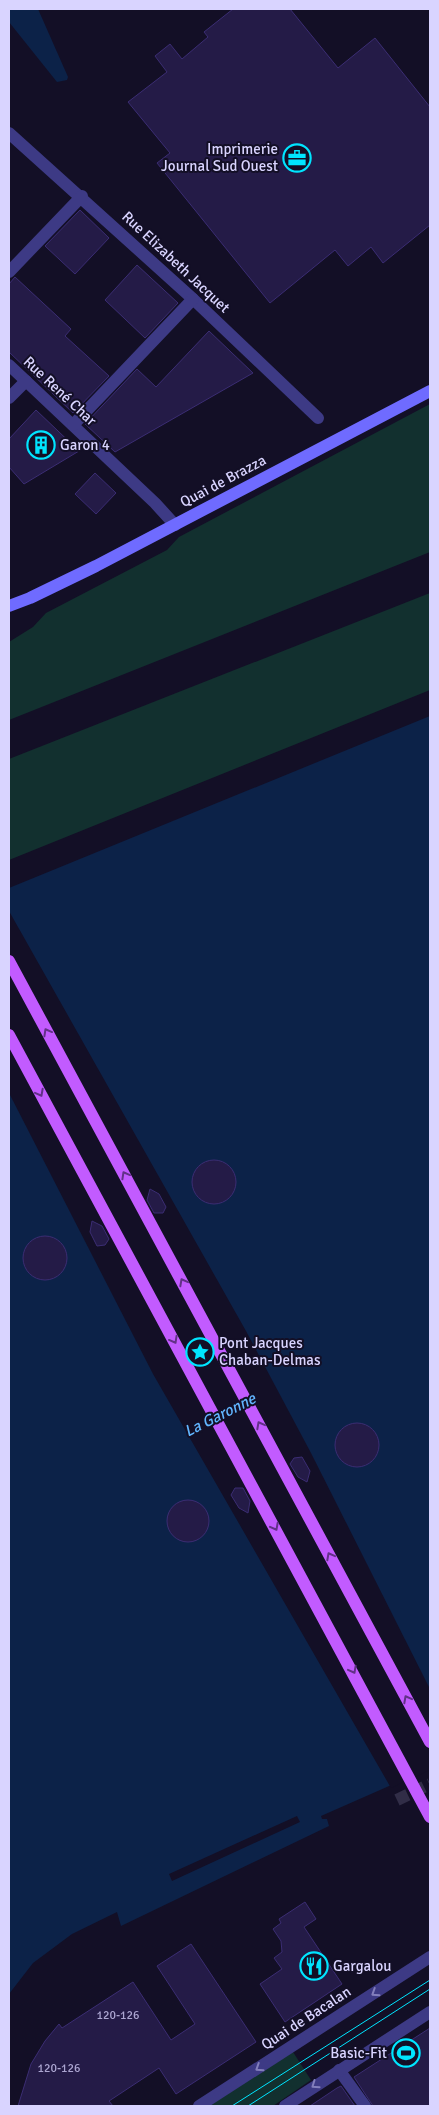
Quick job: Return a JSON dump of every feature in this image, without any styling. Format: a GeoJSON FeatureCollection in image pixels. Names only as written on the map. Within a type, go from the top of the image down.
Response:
{"type":"FeatureCollection","features":[{"type":"Feature","properties":{"kind":"main road","name":"Quai de Brazza"},"geometry":{"type":"LineString","coordinates":[[9,606],[30,598],[174,525],[430,392]]}},
{"type":"Feature","properties":{"kind":"main road","name":"Quai de Brazza"},"geometry":{"type":"LineString","coordinates":[[9,613],[30,598]]}},
{"type":"Feature","properties":{"kind":"main road"},"geometry":{"type":"LineString","coordinates":[[9,961],[430,1742]]}},
{"type":"Feature","properties":{"kind":"main road"},"geometry":{"type":"LineString","coordinates":[[9,1035],[413,1782],[430,1817]]}},
{"type":"Feature","properties":{"kind":"street","name":"Rue Elizabeth Jacquet"},"geometry":{"type":"LineString","coordinates":[[9,133],[82,196],[318,418]]}},
{"type":"Feature","properties":{"kind":"street"},"geometry":{"type":"LineString","coordinates":[[9,272],[82,196]]}},
{"type":"Feature","properties":{"kind":"street"},"geometry":{"type":"LineString","coordinates":[[73,425],[193,299]]}},
{"type":"Feature","properties":{"kind":"street","name":"Rue René Char"},"geometry":{"type":"LineString","coordinates":[[9,365],[155,503],[174,525]]}},
{"type":"Feature","properties":{"kind":"street"},"geometry":{"type":"LineString","coordinates":[[9,398],[26,381]]}},
{"type":"Feature","properties":{"kind":"street","name":"Quai de Bacalan"},"geometry":{"type":"LineString","coordinates":[[199,2106],[430,1957]]}},
{"type":"Feature","properties":{"kind":"street"},"geometry":{"type":"LineString","coordinates":[[285,2106],[430,2012]]}},
{"type":"Feature","properties":{"kind":"street"},"geometry":{"type":"LineString","coordinates":[[339,2070],[365,2106]]}},
{"type":"Feature","properties":{"kind":"green space"},"geometry":{"type":"Polygon","coordinates":[[[430,404],[430,552],[9,720],[9,642],[33,627],[46,613],[167,550],[179,537],[430,404]]]}},
{"type":"Feature","properties":{"kind":"green space"},"geometry":{"type":"Polygon","coordinates":[[[430,593],[430,690],[9,860],[9,759],[430,593]]]}},
{"type":"Feature","properties":{"kind":"green space"},"geometry":{"type":"Polygon","coordinates":[[[293,2052],[311,2080],[273,2106],[209,2106],[293,2052]]]}},
{"type":"Feature","properties":{"kind":"water"},"geometry":{"type":"Polygon","coordinates":[[[10,9],[38,9],[68,77],[67,80],[57,82],[9,22],[10,9]]]}},
{"type":"Feature","properties":{"kind":"water","name":"La Garonne"},"geometry":{"type":"Polygon","coordinates":[[[430,716],[430,1768],[321,1816],[322,1819],[327,1819],[329,1826],[121,1926],[117,1912],[72,1934],[33,1963],[9,1994],[9,888],[430,716]]]}},
{"type":"Feature","properties":{"kind":"pier"},"geometry":{"type":"Polygon","coordinates":[[[9,911],[246,1331],[311,1453],[430,1689],[430,1770],[391,1788],[153,1374],[9,1093],[9,911]]]}},
{"type":"Feature","properties":{"kind":"pier"},"geometry":{"type":"Polygon","coordinates":[[[297,1816],[300,1822],[172,1881],[169,1874],[297,1816]]]}},
{"type":"Feature","properties":{"kind":"building","name":"Imprimerie Journal Sud Ouest"},"geometry":{"type":"Polygon","coordinates":[[[233,9],[290,9],[338,68],[375,38],[430,107],[430,225],[383,263],[371,247],[348,266],[335,250],[270,303],[157,163],[170,153],[128,102],[167,72],[155,56],[170,44],[182,59],[208,37],[204,32],[233,9]]]}},
{"type":"Feature","properties":{"kind":"building"},"geometry":{"type":"Polygon","coordinates":[[[80,210],[109,238],[75,274],[45,246],[80,210]]]}},
{"type":"Feature","properties":{"kind":"building"},"geometry":{"type":"Polygon","coordinates":[[[137,265],[178,303],[145,338],[105,300],[137,265]]]}},
{"type":"Feature","properties":{"kind":"building"},"geometry":{"type":"Polygon","coordinates":[[[15,277],[71,329],[65,336],[109,376],[73,413],[9,352],[9,284],[15,277]]]}},
{"type":"Feature","properties":{"kind":"building"},"geometry":{"type":"Polygon","coordinates":[[[209,331],[253,373],[115,452],[85,424],[137,369],[156,387],[209,331]]]}},
{"type":"Feature","properties":{"kind":"building","name":"Garon 4"},"geometry":{"type":"Polygon","coordinates":[[[36,410],[79,451],[24,484],[9,467],[9,439],[36,410]]]}},
{"type":"Feature","properties":{"kind":"building"},"geometry":{"type":"Polygon","coordinates":[[[95,473],[116,493],[96,514],[75,494],[95,473]]]}},
{"type":"Feature","properties":{"kind":"building"},"geometry":{"type":"Polygon","coordinates":[[[210,1160],[218,1160],[230,1166],[236,1182],[230,1198],[218,1204],[210,1204],[198,1198],[192,1186],[192,1178],[198,1166],[210,1160]]]}},
{"type":"Feature","properties":{"kind":"building"},"geometry":{"type":"Polygon","coordinates":[[[150,1189],[159,1194],[166,1207],[163,1213],[154,1213],[147,1200],[150,1189]]]}},
{"type":"Feature","properties":{"kind":"building"},"geometry":{"type":"Polygon","coordinates":[[[92,1221],[102,1226],[109,1239],[105,1245],[97,1246],[90,1232],[92,1221]]]}},
{"type":"Feature","properties":{"kind":"building"},"geometry":{"type":"Polygon","coordinates":[[[41,1236],[49,1236],[61,1242],[67,1258],[61,1274],[49,1280],[41,1280],[29,1274],[23,1262],[23,1254],[29,1242],[41,1236]]]}},
{"type":"Feature","properties":{"kind":"building"},"geometry":{"type":"Polygon","coordinates":[[[357,1423],[369,1427],[375,1433],[379,1445],[375,1457],[369,1463],[357,1467],[345,1463],[339,1457],[335,1445],[339,1433],[345,1427],[357,1423]]]}},
{"type":"Feature","properties":{"kind":"building"},"geometry":{"type":"Polygon","coordinates":[[[302,1457],[310,1471],[307,1482],[298,1477],[290,1464],[294,1458],[302,1457]]]}},
{"type":"Feature","properties":{"kind":"building"},"geometry":{"type":"Polygon","coordinates":[[[235,1488],[243,1488],[250,1501],[248,1513],[239,1508],[231,1495],[235,1488]]]}},
{"type":"Feature","properties":{"kind":"building"},"geometry":{"type":"Polygon","coordinates":[[[188,1500],[203,1506],[209,1521],[203,1536],[188,1542],[173,1536],[167,1521],[173,1506],[188,1500]]]}},
{"type":"Feature","properties":{"kind":"building"},"geometry":{"type":"Polygon","coordinates":[[[305,1902],[316,1919],[304,1927],[342,1984],[285,2022],[260,1984],[282,1969],[274,1958],[282,1952],[281,1941],[273,1929],[281,1923],[279,1919],[305,1902]]]}},
{"type":"Feature","properties":{"kind":"building"},"geometry":{"type":"Polygon","coordinates":[[[191,1944],[256,2042],[176,2094],[159,2068],[109,2101],[113,2106],[18,2106],[31,2064],[45,2041],[59,2024],[62,2028],[133,1982],[171,2040],[195,2024],[157,1966],[191,1944]]]}},
{"type":"Feature","properties":{"kind":"building"},"geometry":{"type":"Polygon","coordinates":[[[430,2028],[430,2106],[373,2106],[354,2077],[430,2028]]]}},
{"type":"Feature","properties":{"kind":"building"},"geometry":{"type":"Polygon","coordinates":[[[341,2086],[355,2106],[310,2106],[337,2088],[341,2086]]]}},
{"type":"Feature","properties":{"kind":"tunnel"},"geometry":{"type":"LineString","coordinates":[[397,1800],[430,1784]]}},
{"type":"Feature","properties":{"kind":"tram line"},"geometry":{"type":"LineString","coordinates":[[232,2106],[430,1980]]}},
{"type":"Feature","properties":{"kind":"tram line"},"geometry":{"type":"LineString","coordinates":[[248,2106],[430,1989]]}},
{"type":"Feature","properties":{"kind":"place","name":"Imprimerie Journal Sud Ouest"},"geometry":{"type":"Point","coordinates":[297,158]}},
{"type":"Feature","properties":{"kind":"place","name":"Garon 4"},"geometry":{"type":"Point","coordinates":[41,445]}},
{"type":"Feature","properties":{"kind":"place","name":"Pont Jacques Chaban-Delmas"},"geometry":{"type":"Point","coordinates":[200,1352]}},
{"type":"Feature","properties":{"kind":"place","name":"Gargalou"},"geometry":{"type":"Point","coordinates":[314,1966]}},
{"type":"Feature","properties":{"kind":"place","name":"Basic-Fit"},"geometry":{"type":"Point","coordinates":[406,2053]}}]}
